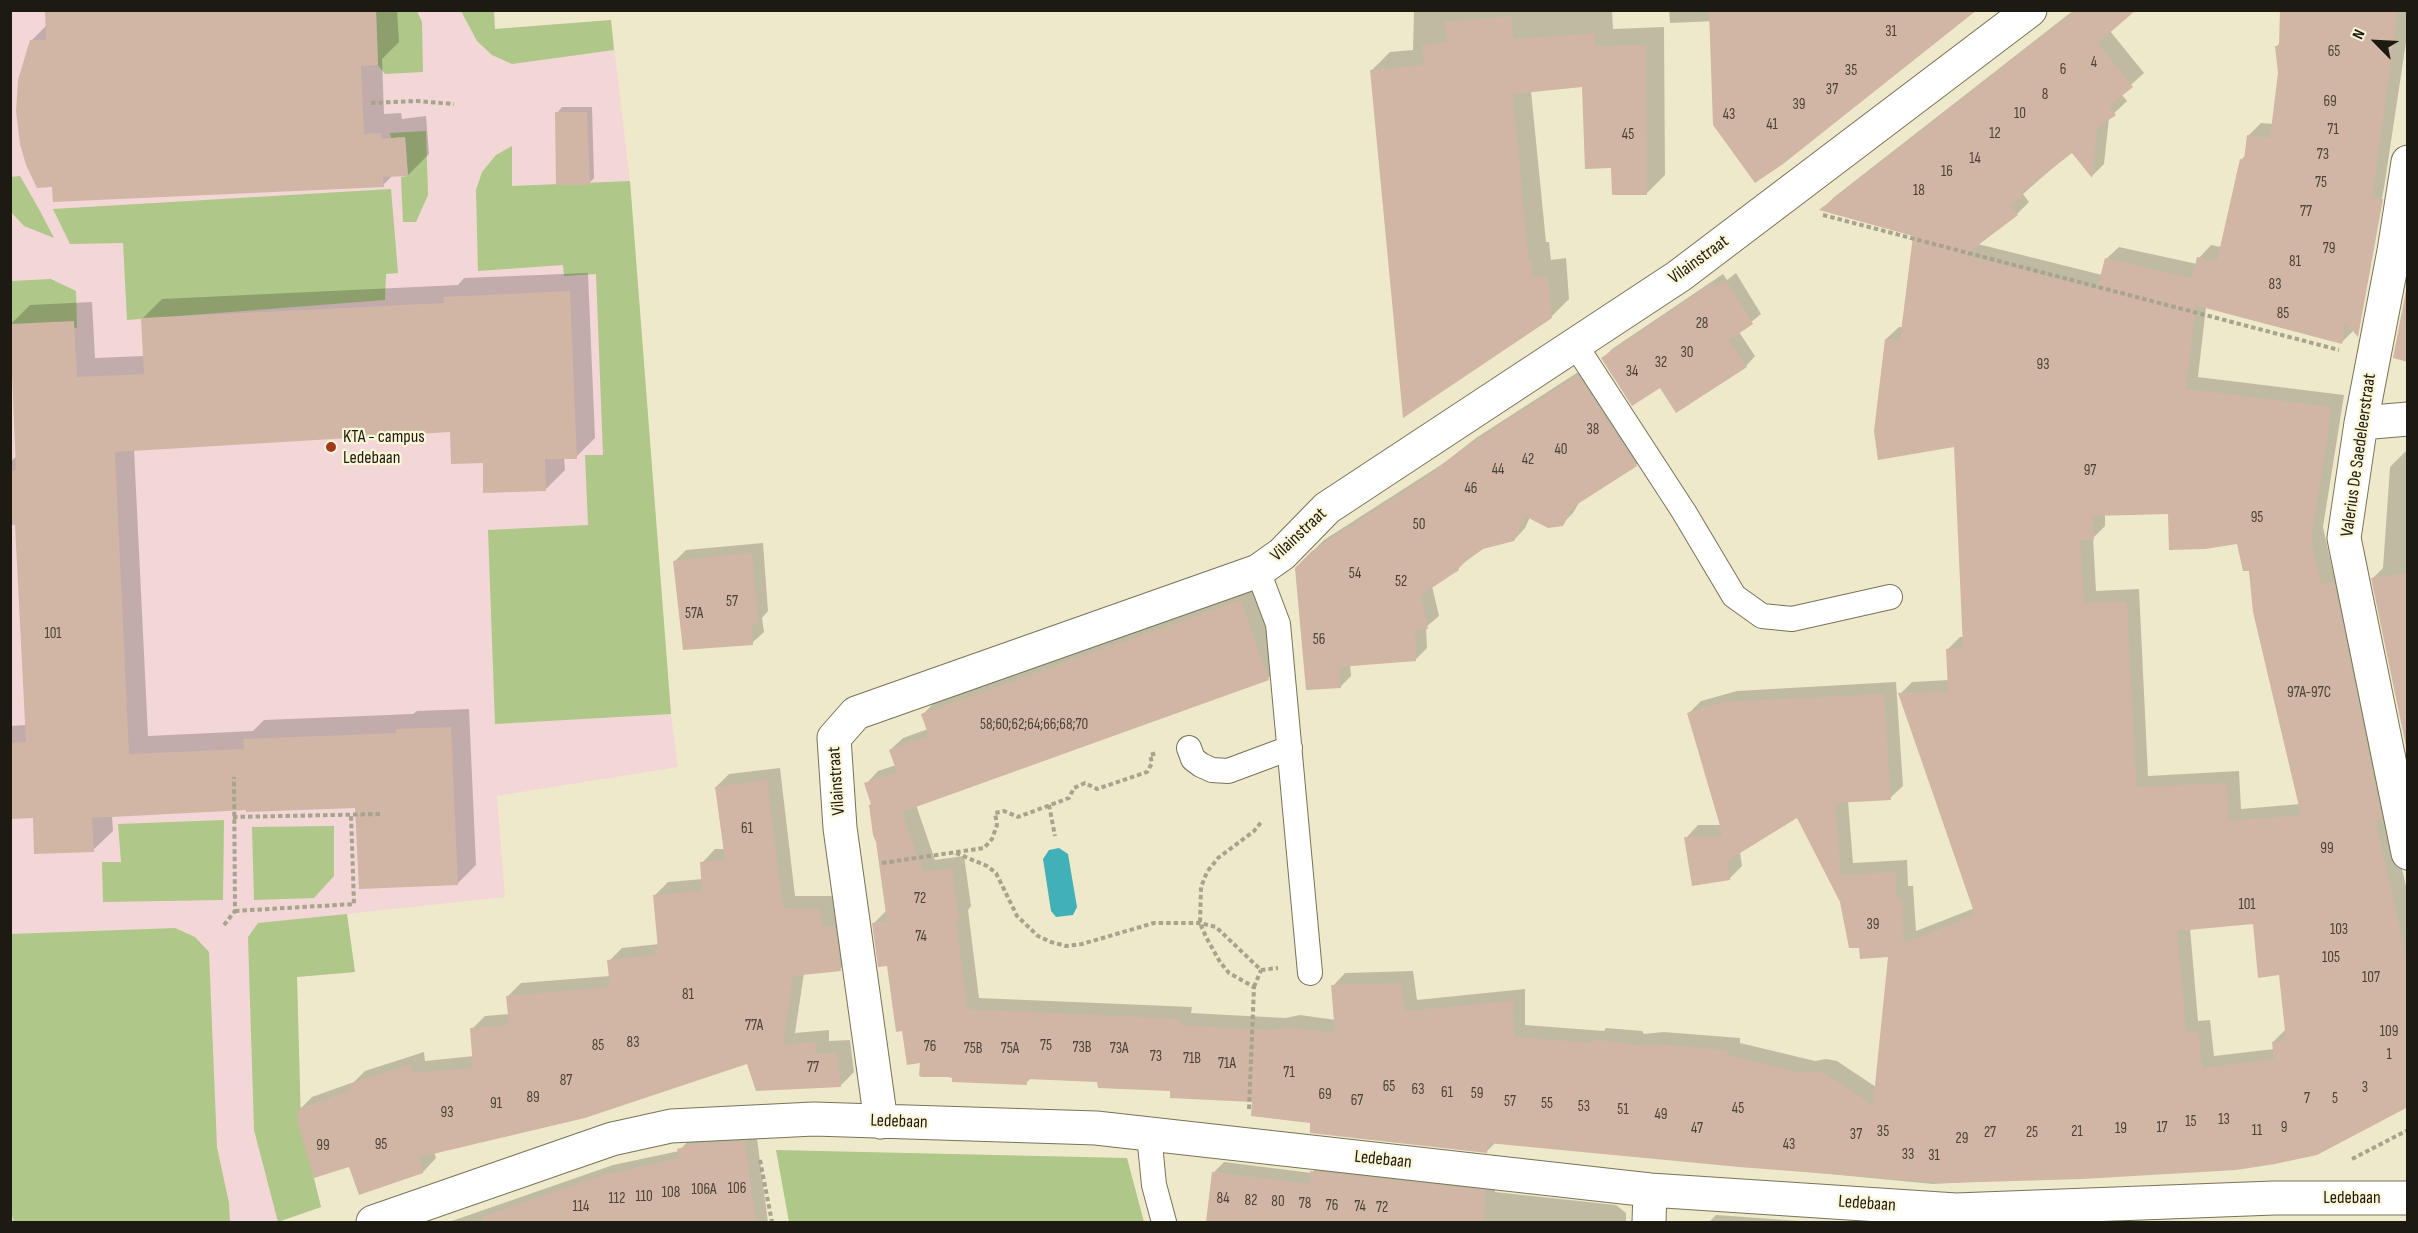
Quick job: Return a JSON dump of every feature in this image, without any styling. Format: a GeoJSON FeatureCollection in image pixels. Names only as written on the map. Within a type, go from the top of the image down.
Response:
{"type":"FeatureCollection","features":[{"type":"Feature","properties":{"kind":"street","name":"Vilainstraat"},"geometry":{"type":"LineString","coordinates":[[881,1122],[845,869],[834,738],[856,713],[1258,571],[1282,554],[1327,508],[1574,343],[1679,276],[2030,10]]}},
{"type":"Feature","properties":{"kind":"street","name":"Valerius De Saedeleerstraat"},"geometry":{"type":"LineString","coordinates":[[2408,162],[2401,251],[2373,359],[2344,538],[2408,853]]}},
{"type":"Feature","properties":{"kind":"street"},"geometry":{"type":"LineString","coordinates":[[2361,423],[2408,419]]}},
{"type":"Feature","properties":{"kind":"street","name":"Ledebaan"},"geometry":{"type":"LineString","coordinates":[[373,1222],[612,1139],[671,1126],[814,1119],[1096,1128],[1650,1190],[1956,1210],[2274,1198],[2408,1198]]}},
{"type":"Feature","properties":{"kind":"street"},"geometry":{"type":"LineString","coordinates":[[1649,1222],[1650,1190]]}},
{"type":"Feature","properties":{"kind":"lane"},"geometry":{"type":"LineString","coordinates":[[1574,343],[1684,512],[1734,596],[1762,616],[1792,619],[1890,597]]}},
{"type":"Feature","properties":{"kind":"lane"},"geometry":{"type":"LineString","coordinates":[[1258,571],[1278,624],[1310,969]]}},
{"type":"Feature","properties":{"kind":"lane"},"geometry":{"type":"LineString","coordinates":[[1178,749],[1212,770],[1228,771],[1291,759]]}},
{"type":"Feature","properties":{"kind":"lane"},"geometry":{"type":"LineString","coordinates":[[1149,1134],[1154,1185],[1164,1222]]}},
{"type":"Feature","properties":{"kind":"path"},"geometry":{"type":"LineString","coordinates":[[371,103],[416,101],[454,104]]}},
{"type":"Feature","properties":{"kind":"path"},"geometry":{"type":"LineString","coordinates":[[1776,203],[2373,359]]}},
{"type":"Feature","properties":{"kind":"path"},"geometry":{"type":"LineString","coordinates":[[845,869],[984,848],[992,839],[997,825],[995,813],[1004,811],[1018,817],[1069,798],[1074,788],[1085,783],[1097,789],[1147,772],[1152,763],[1150,755],[1178,749]]}},
{"type":"Feature","properties":{"kind":"path"},"geometry":{"type":"LineString","coordinates":[[1254,987],[1224,968],[1200,924],[1201,887],[1207,872],[1218,858],[1254,831],[1273,807],[1283,774],[1291,759]]}},
{"type":"Feature","properties":{"kind":"path"},"geometry":{"type":"LineString","coordinates":[[224,925],[235,912],[234,777]]}},
{"type":"Feature","properties":{"kind":"path"},"geometry":{"type":"LineString","coordinates":[[1049,806],[1055,836]]}},
{"type":"Feature","properties":{"kind":"path"},"geometry":{"type":"LineString","coordinates":[[235,912],[354,904],[351,814]]}},
{"type":"Feature","properties":{"kind":"path"},"geometry":{"type":"LineString","coordinates":[[233,817],[382,814]]}},
{"type":"Feature","properties":{"kind":"path"},"geometry":{"type":"LineString","coordinates":[[956,852],[987,866],[996,873],[1017,916],[1038,936],[1051,942],[1066,946],[1082,944],[1154,923],[1200,924],[1216,927],[1261,970],[1310,969]]}},
{"type":"Feature","properties":{"kind":"path"},"geometry":{"type":"LineString","coordinates":[[1247,1145],[1254,987],[1261,970]]}},
{"type":"Feature","properties":{"kind":"path"},"geometry":{"type":"LineString","coordinates":[[753,1121],[772,1222]]}},
{"type":"Feature","properties":{"kind":"shaded area","name":"KTA - campus Ledebaan"},"geometry":{"type":"Polygon","coordinates":[[[494,10],[495,29],[611,20],[630,181],[671,714],[678,767],[497,796],[505,897],[347,914],[355,972],[297,977],[301,1125],[321,1207],[278,1222],[11,1222],[10,11],[494,10]]]}},
{"type":"Feature","properties":{"kind":"green space"},"geometry":{"type":"Polygon","coordinates":[[[376,11],[417,11],[422,22],[423,72],[385,74],[378,65],[376,11]]]}},
{"type":"Feature","properties":{"kind":"green space"},"geometry":{"type":"Polygon","coordinates":[[[461,11],[494,11],[495,29],[611,20],[614,50],[512,64],[492,55],[477,41],[461,11]]]}},
{"type":"Feature","properties":{"kind":"green space"},"geometry":{"type":"Polygon","coordinates":[[[426,131],[428,195],[416,222],[403,222],[401,177],[408,176],[405,137],[391,138],[390,133],[426,131]]]}},
{"type":"Feature","properties":{"kind":"green space"},"geometry":{"type":"Polygon","coordinates":[[[512,146],[512,186],[630,181],[671,714],[495,724],[488,530],[588,525],[585,455],[603,455],[596,274],[564,276],[563,265],[478,271],[476,190],[482,172],[496,155],[512,146]]]}},
{"type":"Feature","properties":{"kind":"green space"},"geometry":{"type":"Polygon","coordinates":[[[20,176],[54,238],[24,226],[11,212],[11,177],[20,176]]]}},
{"type":"Feature","properties":{"kind":"green space"},"geometry":{"type":"Polygon","coordinates":[[[391,189],[398,273],[386,274],[385,300],[127,320],[123,243],[70,244],[53,209],[391,189]]]}},
{"type":"Feature","properties":{"kind":"green space"},"geometry":{"type":"Polygon","coordinates":[[[51,279],[76,291],[77,328],[11,330],[11,281],[51,279]]]}},
{"type":"Feature","properties":{"kind":"green space"},"geometry":{"type":"Polygon","coordinates":[[[224,820],[223,900],[103,902],[102,862],[121,862],[118,824],[224,820]]]}},
{"type":"Feature","properties":{"kind":"green space"},"geometry":{"type":"Polygon","coordinates":[[[334,826],[334,876],[314,898],[254,900],[252,827],[334,826]]]}},
{"type":"Feature","properties":{"kind":"green space"},"geometry":{"type":"Polygon","coordinates":[[[347,914],[355,972],[297,977],[301,1125],[321,1207],[278,1222],[254,1130],[248,937],[258,923],[347,914]]]}},
{"type":"Feature","properties":{"kind":"green space"},"geometry":{"type":"Polygon","coordinates":[[[175,928],[195,937],[209,952],[217,1147],[229,1203],[230,1222],[14,1222],[10,1208],[11,934],[175,928]]]}},
{"type":"Feature","properties":{"kind":"green space"},"geometry":{"type":"Polygon","coordinates":[[[776,1150],[1127,1158],[1144,1222],[789,1222],[776,1150]]]}},
{"type":"Feature","properties":{"kind":"water"},"geometry":{"type":"Polygon","coordinates":[[[1059,848],[1068,854],[1077,907],[1073,915],[1056,917],[1051,911],[1043,859],[1049,850],[1059,848]]]}},
{"type":"Feature","properties":{"kind":"building"},"geometry":{"type":"Polygon","coordinates":[[[45,10],[376,10],[378,65],[361,66],[364,134],[381,133],[381,139],[405,137],[408,176],[383,177],[384,187],[53,202],[52,187],[37,188],[26,165],[20,144],[16,111],[18,80],[30,40],[46,40],[45,10]]]}},
{"type":"Feature","properties":{"kind":"building"},"geometry":{"type":"Polygon","coordinates":[[[1709,10],[1977,10],[1783,164],[1755,183],[1713,125],[1709,10]]]}},
{"type":"Feature","properties":{"kind":"building"},"geometry":{"type":"Polygon","coordinates":[[[2076,10],[2136,10],[2098,43],[2133,87],[2109,106],[2116,115],[2097,128],[2092,178],[2072,153],[2021,193],[2023,195],[2010,205],[2018,215],[1965,255],[2097,289],[2105,258],[2192,278],[2197,257],[2217,261],[2240,159],[2244,160],[2247,135],[2270,138],[2278,73],[2275,46],[2279,46],[2280,10],[2398,10],[2372,198],[2383,199],[2358,337],[2345,322],[2342,344],[2196,304],[2186,389],[2332,407],[2311,540],[2321,584],[2334,582],[2382,818],[2375,819],[2408,964],[2408,1107],[2317,1155],[2275,1164],[2236,1170],[2082,1179],[1947,1183],[1739,1167],[1488,1143],[1487,1153],[1310,1133],[1310,1123],[1251,1116],[1252,1102],[1170,1098],[1170,1091],[1098,1088],[1097,1082],[1027,1079],[1027,1085],[952,1082],[952,1078],[948,1077],[921,1077],[919,1075],[920,1063],[907,1065],[902,1031],[896,1032],[887,966],[878,967],[872,923],[887,921],[876,842],[873,835],[869,805],[871,804],[864,783],[897,772],[889,750],[929,736],[921,714],[1241,600],[1269,680],[902,812],[923,872],[952,868],[967,1009],[1180,1019],[1179,1025],[1272,1030],[1286,1027],[1335,1033],[1331,985],[1401,983],[1405,1011],[1513,1001],[1514,1037],[1591,1043],[1593,1040],[1630,1043],[1632,1046],[1650,1044],[1729,1050],[1728,1055],[1802,1073],[1813,1071],[1824,1073],[1873,1105],[1888,957],[1860,959],[1859,948],[1849,948],[1840,902],[1797,818],[1727,861],[1730,880],[1692,886],[1684,837],[1723,836],[1687,713],[1723,702],[1884,694],[1891,800],[1835,803],[1841,875],[1895,872],[1897,898],[1901,898],[1904,943],[1975,915],[1898,693],[1948,691],[1946,649],[1963,648],[1954,447],[1878,460],[1874,431],[1885,339],[1900,340],[1913,236],[1819,210],[2076,10]],[[2168,514],[2093,516],[2094,540],[2080,540],[2084,603],[2127,601],[2136,787],[2227,783],[2229,821],[2301,815],[2253,612],[2249,571],[2243,571],[2237,544],[2205,549],[2169,550],[2168,514]],[[2253,924],[2177,931],[2186,1033],[2198,1031],[2202,1068],[2274,1059],[2272,1042],[2286,1040],[2279,975],[2258,978],[2253,924]]]}},
{"type":"Feature","properties":{"kind":"building"},"geometry":{"type":"Polygon","coordinates":[[[1511,16],[1513,39],[1595,33],[1595,46],[1646,45],[1647,195],[1612,195],[1611,168],[1585,169],[1582,87],[1513,94],[1528,259],[1531,259],[1533,277],[1548,276],[1552,318],[1403,418],[1370,70],[1424,65],[1422,45],[1447,42],[1444,22],[1511,16]]]}},
{"type":"Feature","properties":{"kind":"building"},"geometry":{"type":"Polygon","coordinates":[[[555,112],[587,112],[590,185],[556,185],[555,112]]]}},
{"type":"Feature","properties":{"kind":"building"},"geometry":{"type":"Polygon","coordinates":[[[1726,280],[1753,324],[1729,340],[1747,367],[1676,413],[1660,388],[1632,406],[1601,358],[1713,283],[1717,287],[1726,280]]]}},
{"type":"Feature","properties":{"kind":"building"},"geometry":{"type":"Polygon","coordinates":[[[2408,280],[2408,362],[2393,358],[2408,280]]]}},
{"type":"Feature","properties":{"kind":"building"},"geometry":{"type":"Polygon","coordinates":[[[570,291],[577,459],[545,459],[546,491],[483,493],[483,463],[451,464],[450,432],[115,452],[129,754],[244,749],[243,739],[396,733],[396,729],[451,727],[458,885],[359,889],[355,808],[246,812],[246,810],[92,818],[94,852],[34,854],[33,818],[10,819],[10,743],[26,742],[15,525],[10,525],[10,471],[16,470],[10,324],[74,321],[77,377],[144,374],[141,318],[444,303],[443,297],[570,291]]]}},
{"type":"Feature","properties":{"kind":"building"},"geometry":{"type":"Polygon","coordinates":[[[1578,375],[1637,466],[1573,507],[1563,526],[1548,528],[1525,516],[1514,541],[1483,549],[1458,567],[1459,570],[1421,595],[1428,629],[1415,630],[1416,661],[1339,667],[1341,688],[1306,690],[1295,568],[1312,551],[1438,470],[1437,468],[1463,449],[1578,375]]]}},
{"type":"Feature","properties":{"kind":"building"},"geometry":{"type":"Polygon","coordinates":[[[752,553],[758,623],[751,624],[753,645],[683,650],[673,561],[752,553]]]}},
{"type":"Feature","properties":{"kind":"building"},"geometry":{"type":"Polygon","coordinates":[[[2408,573],[2408,756],[2371,578],[2408,573]]]}},
{"type":"Feature","properties":{"kind":"building"},"geometry":{"type":"Polygon","coordinates":[[[767,780],[783,908],[819,909],[822,927],[835,926],[841,971],[793,976],[783,1045],[816,1042],[816,1053],[837,1053],[841,1087],[756,1091],[747,1064],[585,1118],[420,1157],[423,1173],[359,1195],[349,1167],[314,1178],[298,1124],[297,1110],[351,1090],[350,1084],[411,1064],[412,1073],[473,1068],[470,1028],[509,1025],[506,996],[610,987],[607,960],[655,955],[655,949],[658,949],[653,895],[702,891],[700,862],[725,860],[715,787],[767,780]]]}},
{"type":"Feature","properties":{"kind":"building"},"geometry":{"type":"Polygon","coordinates":[[[745,1141],[756,1222],[482,1222],[482,1217],[601,1176],[679,1158],[677,1149],[694,1144],[745,1141]]]}},
{"type":"Feature","properties":{"kind":"building"},"geometry":{"type":"Polygon","coordinates":[[[1310,1171],[1485,1190],[1484,1222],[1206,1222],[1212,1172],[1310,1184],[1310,1171]]]}},
{"type":"Feature","properties":{"kind":"place","name":"KTA - campus Ledebaan"},"geometry":{"type":"Point","coordinates":[331,447]}}]}
